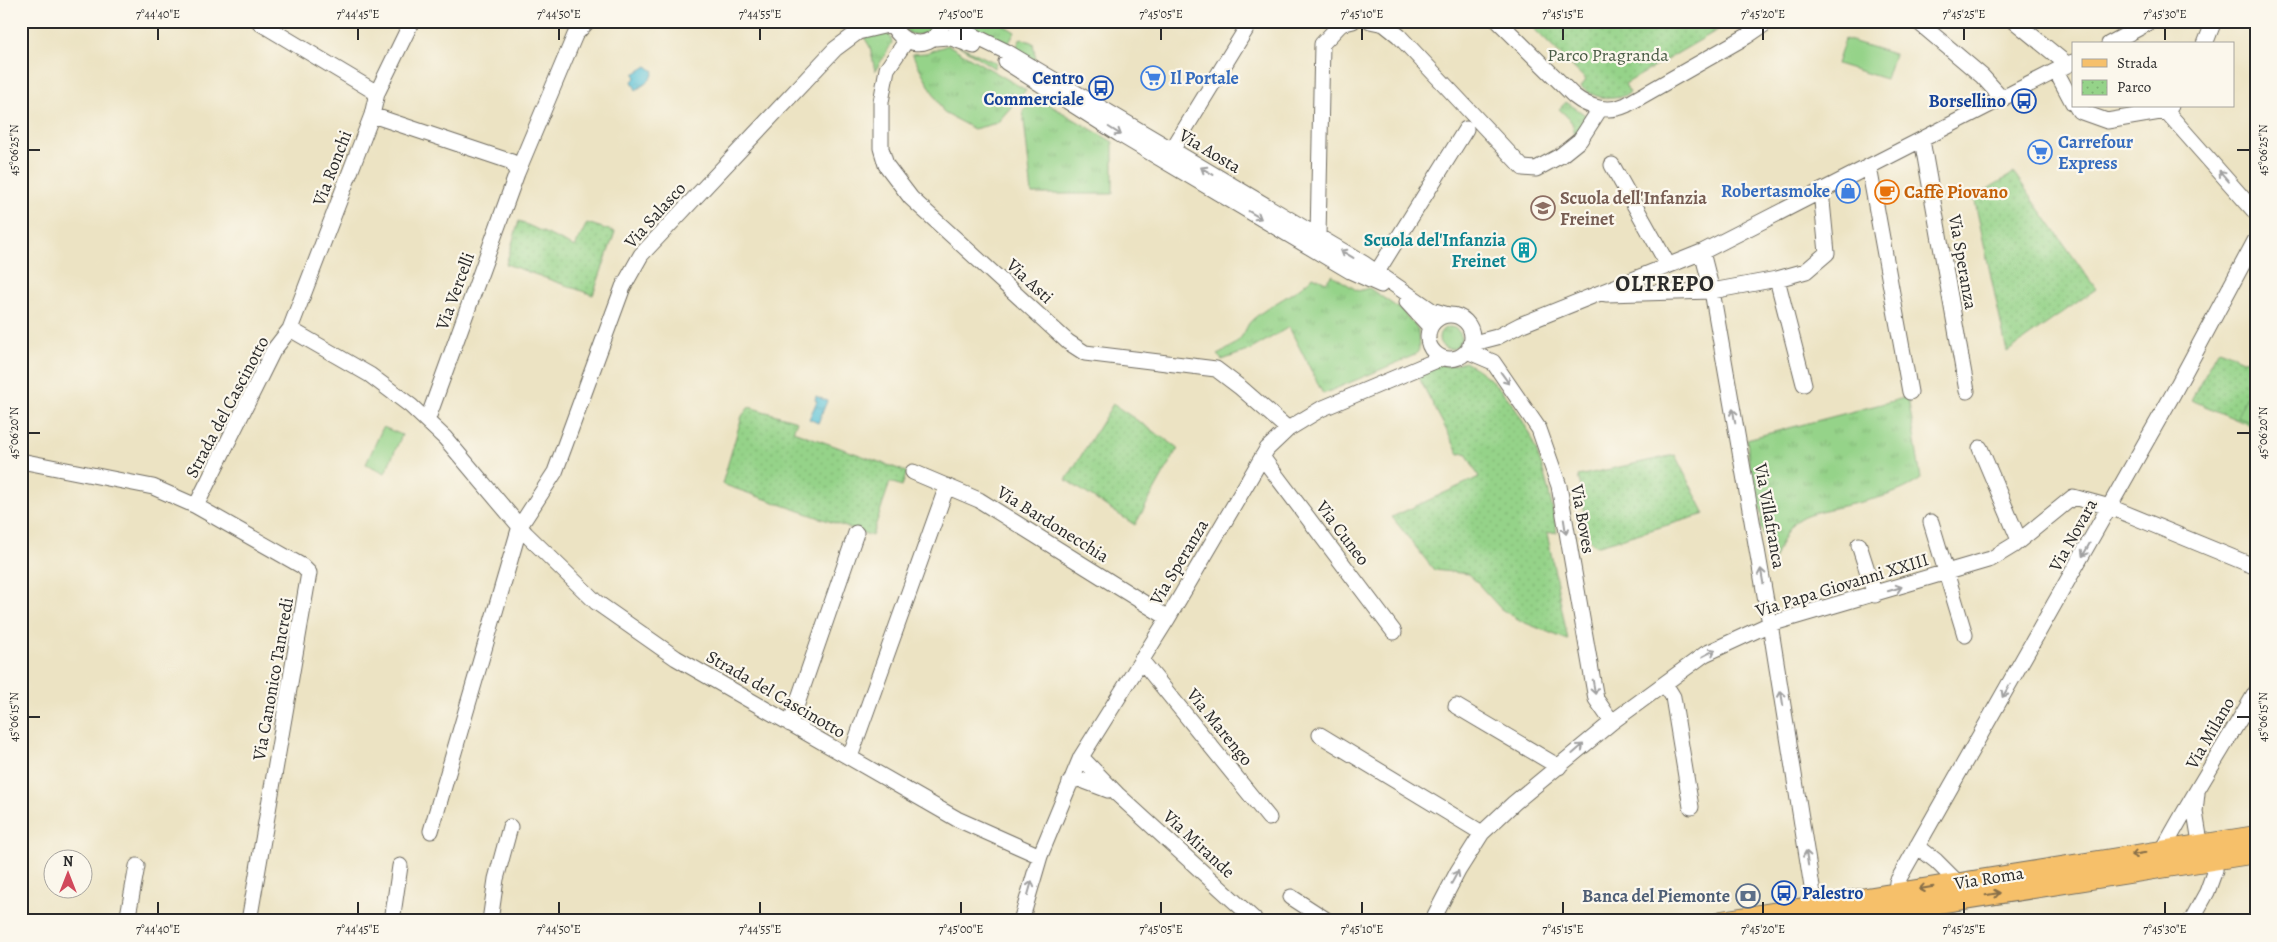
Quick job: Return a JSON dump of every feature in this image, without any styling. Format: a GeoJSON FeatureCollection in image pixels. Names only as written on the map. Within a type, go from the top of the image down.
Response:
{"type":"FeatureCollection","features":[{"type":"Feature","properties":{"kind":"main road","name":"Via Roma"},"geometry":{"type":"LineString","coordinates":[[1722,921],[1819,914],[2256,836]]}},
{"type":"Feature","properties":{"kind":"main road","name":"Via Roma"},"geometry":{"type":"LineString","coordinates":[[1819,914],[1896,893],[2163,850],[2200,845],[2256,853]]}},
{"type":"Feature","properties":{"kind":"street"},"geometry":{"type":"LineString","coordinates":[[261,21],[378,93]]}},
{"type":"Feature","properties":{"kind":"street","name":"Via Ronchi"},"geometry":{"type":"LineString","coordinates":[[290,329],[372,115],[378,93],[412,21]]}},
{"type":"Feature","properties":{"kind":"street","name":"Via Vercelli"},"geometry":{"type":"LineString","coordinates":[[428,421],[517,174],[575,35],[588,21]]}},
{"type":"Feature","properties":{"kind":"street"},"geometry":{"type":"LineString","coordinates":[[935,38],[941,32],[945,21]]}},
{"type":"Feature","properties":{"kind":"street","name":"Via Aosta"},"geometry":{"type":"LineString","coordinates":[[950,21],[964,31],[995,45],[1088,107],[1350,271],[1374,276],[1431,310],[1448,315]]}},
{"type":"Feature","properties":{"kind":"street"},"geometry":{"type":"LineString","coordinates":[[1172,150],[1251,21]]}},
{"type":"Feature","properties":{"kind":"street"},"geometry":{"type":"LineString","coordinates":[[1318,236],[1322,44],[1341,24],[1353,21]]}},
{"type":"Feature","properties":{"kind":"street"},"geometry":{"type":"LineString","coordinates":[[1370,21],[1384,24],[1399,36],[1523,168],[1536,169],[1560,156],[1580,140],[1600,109]]}},
{"type":"Feature","properties":{"kind":"street"},"geometry":{"type":"LineString","coordinates":[[1498,21],[1574,96],[1584,103],[1600,109],[1614,109],[1626,105],[1747,36],[1769,21]]}},
{"type":"Feature","properties":{"kind":"street"},"geometry":{"type":"LineString","coordinates":[[1917,21],[1982,76],[2003,98]]}},
{"type":"Feature","properties":{"kind":"street"},"geometry":{"type":"LineString","coordinates":[[2014,21],[2066,66],[2072,98]]}},
{"type":"Feature","properties":{"kind":"street"},"geometry":{"type":"LineString","coordinates":[[2113,42],[2152,21]]}},
{"type":"Feature","properties":{"kind":"street"},"geometry":{"type":"LineString","coordinates":[[2206,42],[2214,21]]}},
{"type":"Feature","properties":{"kind":"street"},"geometry":{"type":"LineString","coordinates":[[891,23],[898,35],[906,41]]}},
{"type":"Feature","properties":{"kind":"street","name":"Via Salasco"},"geometry":{"type":"LineString","coordinates":[[520,526],[555,472],[623,287],[641,255],[835,49],[858,32],[891,23]]}},
{"type":"Feature","properties":{"kind":"street","name":"Via Aosta"},"geometry":{"type":"LineString","coordinates":[[906,41],[920,44],[935,38],[948,36],[958,39],[988,52],[1088,107],[1172,150],[1318,236],[1405,300],[1418,312],[1430,328]]}},
{"type":"Feature","properties":{"kind":"street","name":"Via Asti"},"geometry":{"type":"LineString","coordinates":[[906,41],[887,69],[882,102],[881,148],[886,165],[911,198],[1068,342],[1084,353],[1216,369],[1288,429]]}},
{"type":"Feature","properties":{"kind":"street"},"geometry":{"type":"LineString","coordinates":[[1516,326],[1486,330],[1448,315],[1437,319],[1430,328],[1428,342],[1434,358],[1455,358],[1469,347],[1497,337],[1516,326],[1702,252],[2066,66]]}},
{"type":"Feature","properties":{"kind":"street"},"geometry":{"type":"LineString","coordinates":[[2077,108],[2079,111],[2107,121],[2168,108],[2256,213]]}},
{"type":"Feature","properties":{"kind":"street"},"geometry":{"type":"LineString","coordinates":[[372,115],[512,162],[517,174]]}},
{"type":"Feature","properties":{"kind":"street"},"geometry":{"type":"LineString","coordinates":[[1374,276],[1466,129]]}},
{"type":"Feature","properties":{"kind":"street","name":"Via Speranza"},"geometry":{"type":"LineString","coordinates":[[1922,140],[1967,391]]}},
{"type":"Feature","properties":{"kind":"street"},"geometry":{"type":"LineString","coordinates":[[1612,165],[1668,265]]}},
{"type":"Feature","properties":{"kind":"street"},"geometry":{"type":"LineString","coordinates":[[1869,167],[1910,392]]}},
{"type":"Feature","properties":{"kind":"street"},"geometry":{"type":"LineString","coordinates":[[1597,294],[1712,291],[1778,279],[1806,271],[1827,253],[1821,191]]}},
{"type":"Feature","properties":{"kind":"street","name":"Via Novara"},"geometry":{"type":"LineString","coordinates":[[1896,893],[1897,882],[2110,507],[2256,239]]}},
{"type":"Feature","properties":{"kind":"street","name":"Via Villafranca"},"geometry":{"type":"LineString","coordinates":[[1702,252],[1712,291],[1819,914]]}},
{"type":"Feature","properties":{"kind":"street"},"geometry":{"type":"LineString","coordinates":[[1778,279],[1804,384]]}},
{"type":"Feature","properties":{"kind":"street"},"geometry":{"type":"LineString","coordinates":[[1467,323],[1470,330],[1469,347]]}},
{"type":"Feature","properties":{"kind":"street","name":"Strada del Cascinotto"},"geometry":{"type":"LineString","coordinates":[[21,461],[153,487],[196,506],[273,351],[290,329],[370,375],[428,421],[445,438],[520,526],[596,602],[676,658],[790,724],[958,819],[1040,856]]}},
{"type":"Feature","properties":{"kind":"street","name":"Via Boves"},"geometry":{"type":"LineString","coordinates":[[1469,347],[1493,362],[1539,429],[1559,486],[1596,700],[1612,722]]}},
{"type":"Feature","properties":{"kind":"street","name":"Via Speranza"},"geometry":{"type":"LineString","coordinates":[[1021,921],[1040,856],[1081,757],[1168,618],[1262,457],[1288,429],[1321,409],[1434,358]]}},
{"type":"Feature","properties":{"kind":"street"},"geometry":{"type":"LineString","coordinates":[[1980,448],[2019,540]]}},
{"type":"Feature","properties":{"kind":"street","name":"Via Cuneo"},"geometry":{"type":"LineString","coordinates":[[1262,457],[1394,632]]}},
{"type":"Feature","properties":{"kind":"street","name":"Via Bardonecchia"},"geometry":{"type":"LineString","coordinates":[[912,472],[979,500],[1168,618]]}},
{"type":"Feature","properties":{"kind":"street"},"geometry":{"type":"LineString","coordinates":[[850,757],[947,486]]}},
{"type":"Feature","properties":{"kind":"street","name":"Via Papa Giovanni XXIII"},"geometry":{"type":"LineString","coordinates":[[1432,921],[1458,872],[1482,833],[1514,803],[1612,722],[1705,654],[1770,624],[1875,595],[1991,559],[2019,540],[2073,497],[2110,507],[2256,567]]}},
{"type":"Feature","properties":{"kind":"street","name":"Via Canonico Tancredi"},"geometry":{"type":"LineString","coordinates":[[196,506],[302,566],[310,573],[249,921]]}},
{"type":"Feature","properties":{"kind":"street"},"geometry":{"type":"LineString","coordinates":[[1931,522],[1965,635]]}},
{"type":"Feature","properties":{"kind":"street"},"geometry":{"type":"LineString","coordinates":[[431,831],[520,526]]}},
{"type":"Feature","properties":{"kind":"street"},"geometry":{"type":"LineString","coordinates":[[790,724],[856,533]]}},
{"type":"Feature","properties":{"kind":"street"},"geometry":{"type":"LineString","coordinates":[[1859,545],[1875,595]]}},
{"type":"Feature","properties":{"kind":"street","name":"Via Marengo"},"geometry":{"type":"LineString","coordinates":[[1141,660],[1269,818]]}},
{"type":"Feature","properties":{"kind":"street"},"geometry":{"type":"LineString","coordinates":[[1665,684],[1673,697],[1690,807]]}},
{"type":"Feature","properties":{"kind":"street","name":"Via Milano"},"geometry":{"type":"LineString","coordinates":[[2163,850],[2183,811],[2197,793],[2256,692]]}},
{"type":"Feature","properties":{"kind":"street"},"geometry":{"type":"LineString","coordinates":[[1456,706],[1559,767]]}},
{"type":"Feature","properties":{"kind":"street"},"geometry":{"type":"LineString","coordinates":[[1320,735],[1482,833]]}},
{"type":"Feature","properties":{"kind":"street","name":"Via Mirande"},"geometry":{"type":"LineString","coordinates":[[1081,757],[1117,794],[1256,921]]}},
{"type":"Feature","properties":{"kind":"street","name":"Via Mirande"},"geometry":{"type":"LineString","coordinates":[[1070,782],[1079,779],[1117,794]]}},
{"type":"Feature","properties":{"kind":"street","name":"Via Milano"},"geometry":{"type":"LineString","coordinates":[[2197,793],[2195,812],[2200,845]]}},
{"type":"Feature","properties":{"kind":"street"},"geometry":{"type":"LineString","coordinates":[[490,921],[496,879],[510,827]]}},
{"type":"Feature","properties":{"kind":"street"},"geometry":{"type":"LineString","coordinates":[[2190,921],[2207,892],[2216,870],[2200,845]]}},
{"type":"Feature","properties":{"kind":"street"},"geometry":{"type":"LineString","coordinates":[[1917,846],[1936,861],[1958,883]]}},
{"type":"Feature","properties":{"kind":"street"},"geometry":{"type":"LineString","coordinates":[[127,921],[137,866]]}},
{"type":"Feature","properties":{"kind":"street"},"geometry":{"type":"LineString","coordinates":[[392,921],[400,866]]}},
{"type":"Feature","properties":{"kind":"street"},"geometry":{"type":"LineString","coordinates":[[1291,897],[1328,921]]}},
{"type":"Feature","properties":{"kind":"green space"},"geometry":{"type":"Polygon","coordinates":[[[900,21],[935,21],[928,32],[917,35],[908,33],[900,21]]]}},
{"type":"Feature","properties":{"kind":"green space"},"geometry":{"type":"Polygon","coordinates":[[[956,21],[997,21],[1015,32],[1006,48],[956,21]]]}},
{"type":"Feature","properties":{"kind":"green space","name":"Parco Pragranda"},"geometry":{"type":"Polygon","coordinates":[[[1526,21],[1733,21],[1625,84],[1630,93],[1618,98],[1605,98],[1598,97],[1581,87],[1586,80],[1526,21]]]}},
{"type":"Feature","properties":{"kind":"green space"},"geometry":{"type":"Polygon","coordinates":[[[885,33],[890,35],[892,43],[875,71],[870,47],[864,37],[885,33]]]}},
{"type":"Feature","properties":{"kind":"green space"},"geometry":{"type":"Polygon","coordinates":[[[1021,38],[1033,43],[1036,60],[1014,52],[1021,38]]]}},
{"type":"Feature","properties":{"kind":"green space"},"geometry":{"type":"Polygon","coordinates":[[[1845,39],[1894,54],[1886,79],[1837,64],[1845,39]]]}},
{"type":"Feature","properties":{"kind":"green space"},"geometry":{"type":"Polygon","coordinates":[[[948,45],[1026,90],[997,123],[974,129],[944,113],[912,54],[926,53],[948,45]]]}},
{"type":"Feature","properties":{"kind":"green space"},"geometry":{"type":"Polygon","coordinates":[[[958,45],[996,63],[994,68],[958,45]]]}},
{"type":"Feature","properties":{"kind":"green space"},"geometry":{"type":"Polygon","coordinates":[[[1036,97],[1113,142],[1113,194],[1032,194],[1023,111],[1036,97]]]}},
{"type":"Feature","properties":{"kind":"green space"},"geometry":{"type":"Polygon","coordinates":[[[1566,102],[1587,116],[1574,139],[1574,129],[1571,122],[1559,109],[1566,102]]]}},
{"type":"Feature","properties":{"kind":"green space"},"geometry":{"type":"Polygon","coordinates":[[[2014,173],[2096,289],[2007,352],[1974,197],[2014,173]]]}},
{"type":"Feature","properties":{"kind":"green space"},"geometry":{"type":"Polygon","coordinates":[[[519,221],[575,247],[587,223],[615,232],[593,295],[506,264],[519,221]]]}},
{"type":"Feature","properties":{"kind":"green space"},"geometry":{"type":"Polygon","coordinates":[[[1332,275],[1358,291],[1369,288],[1401,310],[1418,329],[1419,350],[1415,355],[1323,394],[1289,327],[1250,350],[1222,360],[1217,355],[1237,342],[1252,320],[1299,288],[1313,276],[1326,282],[1332,275]]]}},
{"type":"Feature","properties":{"kind":"green space"},"geometry":{"type":"Polygon","coordinates":[[[1450,327],[1458,330],[1461,338],[1458,346],[1450,349],[1442,346],[1439,338],[1442,330],[1450,327]]]}},
{"type":"Feature","properties":{"kind":"green space"},"geometry":{"type":"Polygon","coordinates":[[[2219,349],[2243,360],[2256,359],[2256,428],[2191,400],[2219,349]]]}},
{"type":"Feature","properties":{"kind":"green space"},"geometry":{"type":"Polygon","coordinates":[[[1465,362],[1486,376],[1504,393],[1530,435],[1539,459],[1547,483],[1557,532],[1547,533],[1568,640],[1523,622],[1501,609],[1469,574],[1434,570],[1392,517],[1479,477],[1466,453],[1459,454],[1418,376],[1437,365],[1453,365],[1465,362]]]}},
{"type":"Feature","properties":{"kind":"green space"},"geometry":{"type":"Polygon","coordinates":[[[2256,373],[2256,425],[2237,417],[2256,373]]]}},
{"type":"Feature","properties":{"kind":"green space"},"geometry":{"type":"Polygon","coordinates":[[[1908,397],[1921,479],[1890,494],[1803,516],[1787,531],[1772,566],[1769,566],[1772,557],[1760,527],[1762,516],[1750,475],[1747,439],[1908,397]]]}},
{"type":"Feature","properties":{"kind":"green space"},"geometry":{"type":"Polygon","coordinates":[[[1113,404],[1178,448],[1135,525],[1066,480],[1113,404]]]}},
{"type":"Feature","properties":{"kind":"green space"},"geometry":{"type":"Polygon","coordinates":[[[749,407],[797,421],[793,431],[907,472],[902,486],[890,482],[872,536],[722,484],[742,416],[749,407]]]}},
{"type":"Feature","properties":{"kind":"green space"},"geometry":{"type":"Polygon","coordinates":[[[383,427],[402,435],[385,473],[366,464],[383,427]]]}},
{"type":"Feature","properties":{"kind":"green space"},"geometry":{"type":"Polygon","coordinates":[[[1675,455],[1705,514],[1596,546],[1589,540],[1585,531],[1583,495],[1578,476],[1675,455]]]}},
{"type":"Feature","properties":{"kind":"water"},"geometry":{"type":"Polygon","coordinates":[[[647,66],[654,71],[652,77],[636,90],[632,81],[636,77],[634,74],[647,66]]]}},
{"type":"Feature","properties":{"kind":"water"},"geometry":{"type":"Polygon","coordinates":[[[816,396],[827,401],[818,423],[809,419],[817,401],[815,400],[816,396]]]}},
{"type":"Feature","properties":{"kind":"place","name":"Il Portale"},"geometry":{"type":"Point","coordinates":[1153,78]}},
{"type":"Feature","properties":{"kind":"place","name":"Centro Commerciale"},"geometry":{"type":"Point","coordinates":[1101,88]}},
{"type":"Feature","properties":{"kind":"place","name":"Borsellino"},"geometry":{"type":"Point","coordinates":[2024,101]}},
{"type":"Feature","properties":{"kind":"place","name":"Carrefour Express"},"geometry":{"type":"Point","coordinates":[2040,152]}},
{"type":"Feature","properties":{"kind":"place","name":"Robertasmoke"},"geometry":{"type":"Point","coordinates":[1848,191]}},
{"type":"Feature","properties":{"kind":"place","name":"Caffè Piovano"},"geometry":{"type":"Point","coordinates":[1887,192]}},
{"type":"Feature","properties":{"kind":"place","name":"Scuola dell'Infanzia Freinet"},"geometry":{"type":"Point","coordinates":[1543,208]}},
{"type":"Feature","properties":{"kind":"place","name":"Scuola del'Infanzia Freinet"},"geometry":{"type":"Point","coordinates":[1524,250]}},
{"type":"Feature","properties":{"kind":"place","name":"Palestro"},"geometry":{"type":"Point","coordinates":[1784,893]}},
{"type":"Feature","properties":{"kind":"place","name":"Banca del Piemonte"},"geometry":{"type":"Point","coordinates":[1748,896]}},
{"type":"Feature","properties":{"kind":"district","name":"OLTREPO"},"geometry":{"type":"Point","coordinates":[1665,283]}}]}
